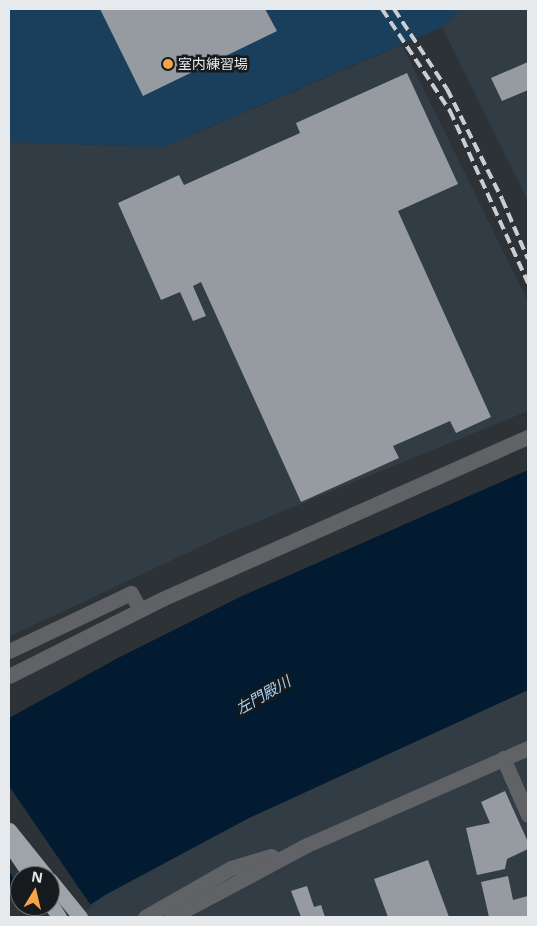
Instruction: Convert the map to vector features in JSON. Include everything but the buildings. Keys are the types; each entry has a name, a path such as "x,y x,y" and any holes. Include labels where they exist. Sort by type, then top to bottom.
{"highway":[{"path":"9,830 38,866"},
{"path":"9,843 24,866"},
{"path":"60,892 80,917"}],"street":[{"path":"9,676 140,610 528,438"},
{"path":"9,651 131,593 140,610"},
{"path":"172,917 307,845 528,748"},
{"path":"503,758 528,815"},
{"path":"145,917 231,868 307,845"}],"shaded area":[{"path":"9,9 459,9 442,27 163,147 9,142"},
{"path":"459,9 528,9 528,201 442,27"},
{"path":"402,45 528,302 528,411 227,534 9,637 9,142 164,147"},
{"path":"528,690 528,917 72,917 105,895 247,819"}],"water":[{"name":"左門殿川","path":"528,470 528,690 247,819 105,895 72,917 9,917 9,718 116,659 242,596"}],"pier":[{"path":"9,786 92,907 77,917 40,917 60,916 60,866 10,866 10,873"},
{"path":"9,886 10,916 30,917 9,917"}],"railway":[{"path":"382,9 450,111 528,283"},
{"path":"394,9 447,89 502,199 528,259"}],"place":[{"name":"室内練習場","path":"168,64"}]}
